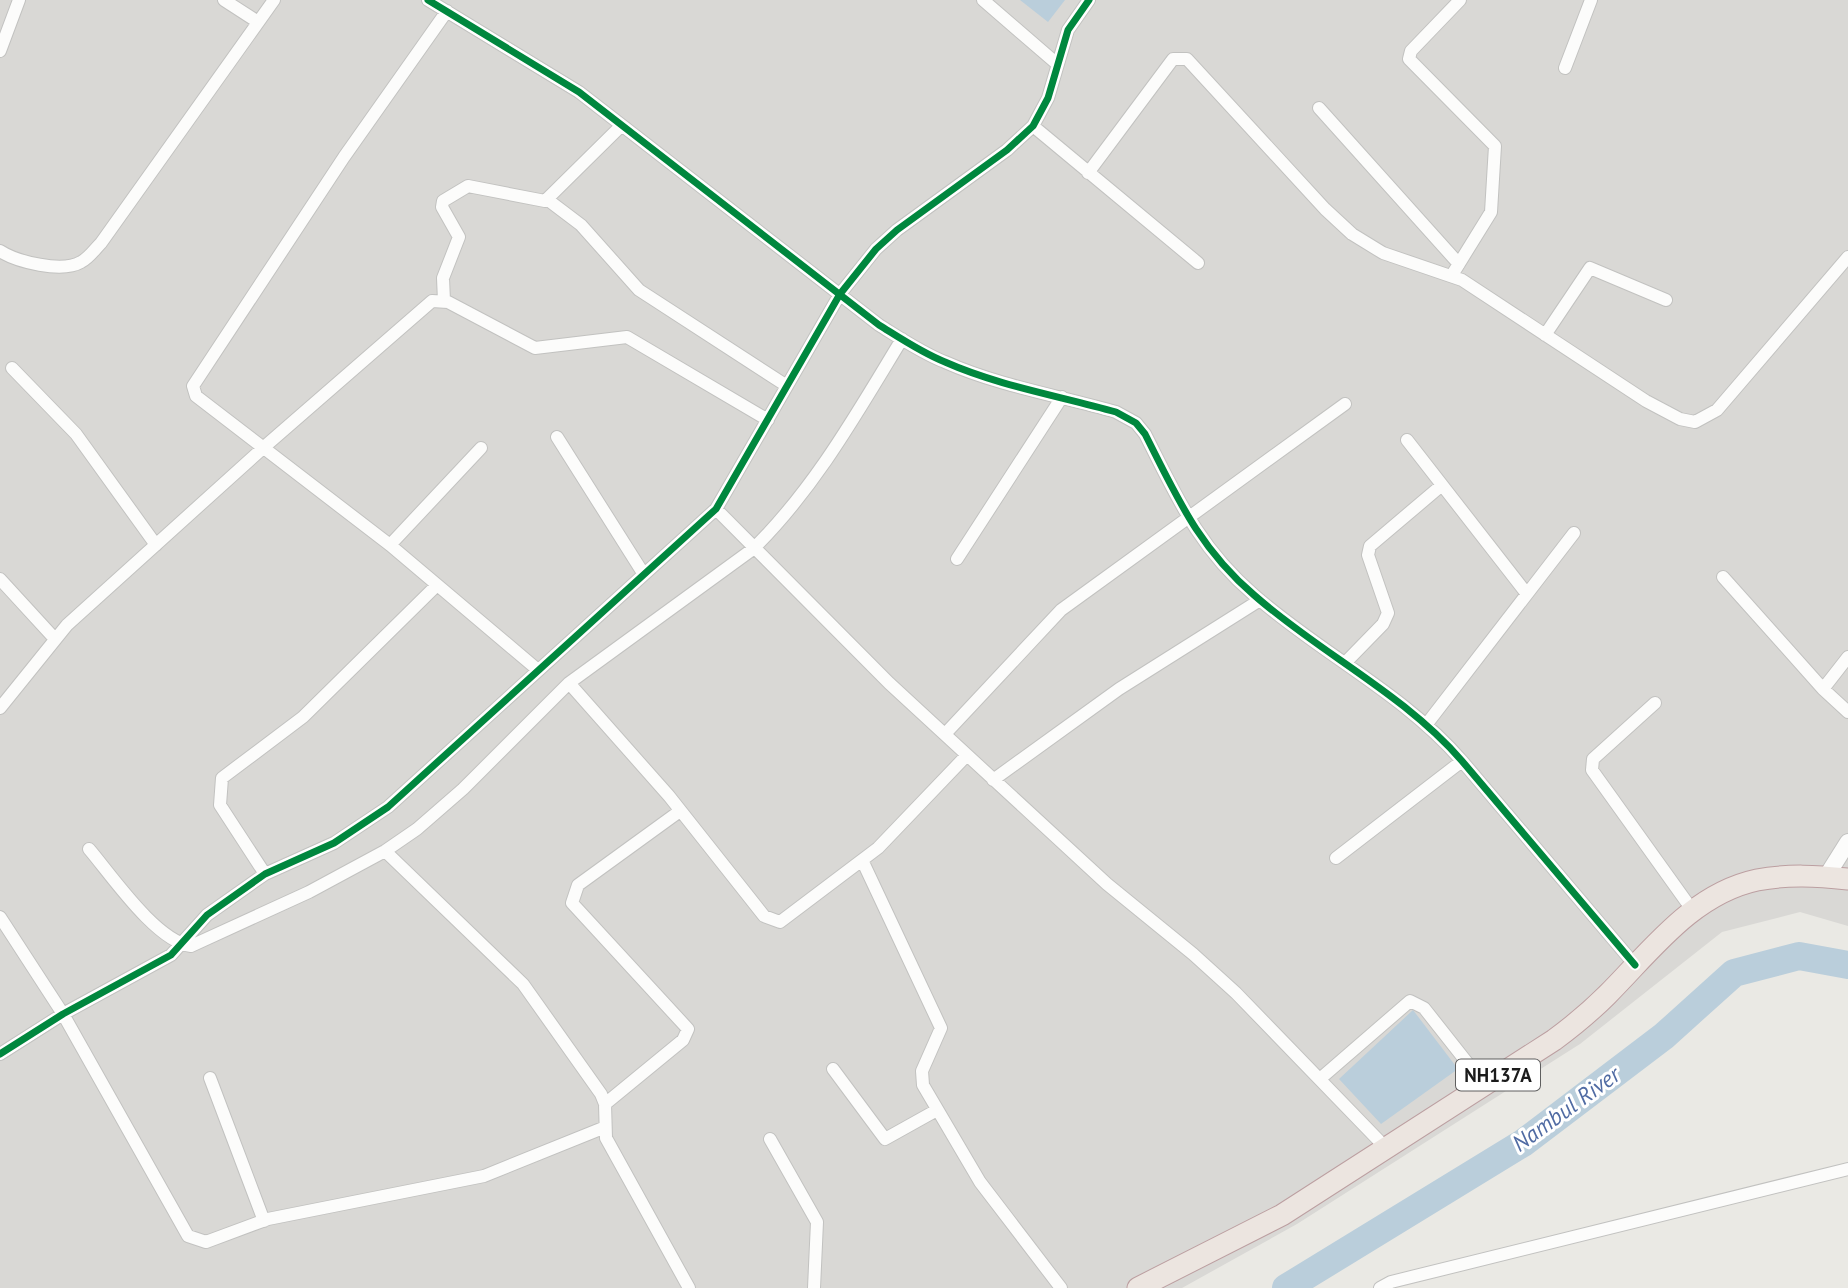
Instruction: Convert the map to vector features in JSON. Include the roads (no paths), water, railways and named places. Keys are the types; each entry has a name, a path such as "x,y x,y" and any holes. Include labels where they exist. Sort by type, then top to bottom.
{"highway":[{"name":"NH137A","path":"1138,1288 1263,1226 1387,1149 1584,1017 1693,911 1726,891 1755,881 1789,876 1848,878"}],"street":[{"path":"0,51 19,0"},
{"path":"224,0 258,22"},
{"path":"0,251 9,257 62,267 83,262 102,243 274,0"},
{"path":"428,0 547,70 879,325 902,339 943,362 981,376 1116,412 1136,423 1188,520 1221,562 1260,600 1426,725 1462,761 1635,965"},
{"path":"983,0 1056,63"},
{"path":"0,1054 64,1014 171,955 207,915 265,874 334,843 388,807 716,509 840,294 876,249 897,230 1007,150 1033,126 1048,98 1056,63 1068,30 1089,0"},
{"path":"1456,270 1493,206 1495,146 1409,58 1411,51 1460,0"},
{"path":"1565,68 1591,0"},
{"path":"447,10 195,380 196,396 390,545 538,670"},
{"path":"1087,173 1173,58 1187,58 1325,209 1352,234 1383,253 1456,270"},
{"path":"1319,108 1456,270 1545,335 1646,401 1680,419 1695,422 1717,410 1848,257"},
{"path":"444,301 444,276 459,237 442,207 443,201 468,186 541,201 548,200 621,126"},
{"path":"1033,126 1198,263"},
{"path":"548,200 581,225 639,290 787,386"},
{"path":"1545,335 1590,268 1666,300"},
{"path":"0,708 55,639 425,304 444,301 535,348 620,336 633,339 768,419"},
{"path":"89,849 153,922 181,945 194,945 309,891 385,850 417,829 463,789 569,683 753,549 808,489 902,339"},
{"path":"12,369 76,434 156,545"},
{"path":"957,559 1062,397"},
{"path":"945,734 1061,610 1345,404"},
{"path":"557,437 643,573"},
{"path":"1407,440 1527,594"},
{"path":"390,545 481,448"},
{"path":"1345,663 1383,624 1388,613 1368,555 1370,546 1442,485"},
{"path":"716,509 753,549 993,780 1107,884 1193,954 1321,1078 1387,1149"},
{"path":"1426,725 1574,533"},
{"path":"1723,577 1823,689 1848,712"},
{"path":"0,579 55,639"},
{"path":"265,874 220,805 222,778 303,717 436,586"},
{"path":"993,780 1119,689 1260,600"},
{"path":"1823,689 1848,657"},
{"path":"569,683 680,811 764,916 771,920 785,920 862,860 967,755"},
{"path":"1655,703 1593,759 1592,770 1693,911"},
{"path":"1336,858 1462,761"},
{"path":"604,1104 683,1040 688,1029 572,903 572,898 578,885 680,811"},
{"path":"1826,877 1848,842"},
{"path":"385,850 523,984 601,1094 604,1104 603,1128 625,1175 689,1288"},
{"path":"862,860 941,1028 921,1075 937,1110 980,1182 1061,1288"},
{"path":"0,917 64,1014 188,1236 206,1242 264,1221 484,1176 603,1128"},
{"path":"1321,1078 1410,1001 1424,1009 1484,1084"},
{"path":"833,1069 885,1139 937,1110"},
{"path":"211,1078 264,1221"},
{"path":"770,1139 817,1222 814,1288"},
{"path":"1389,1286 1848,1169"}],"water":[{"path":"1020,0 1065,0 1048,22"},
{"path":"1413,1010 1458,1069 1381,1124 1339,1079"}],"waterway":[{"name":"Nambul River","path":"1286,1288 1523,1143 1664,1036 1734,973 1799,956 1848,965"}]}
